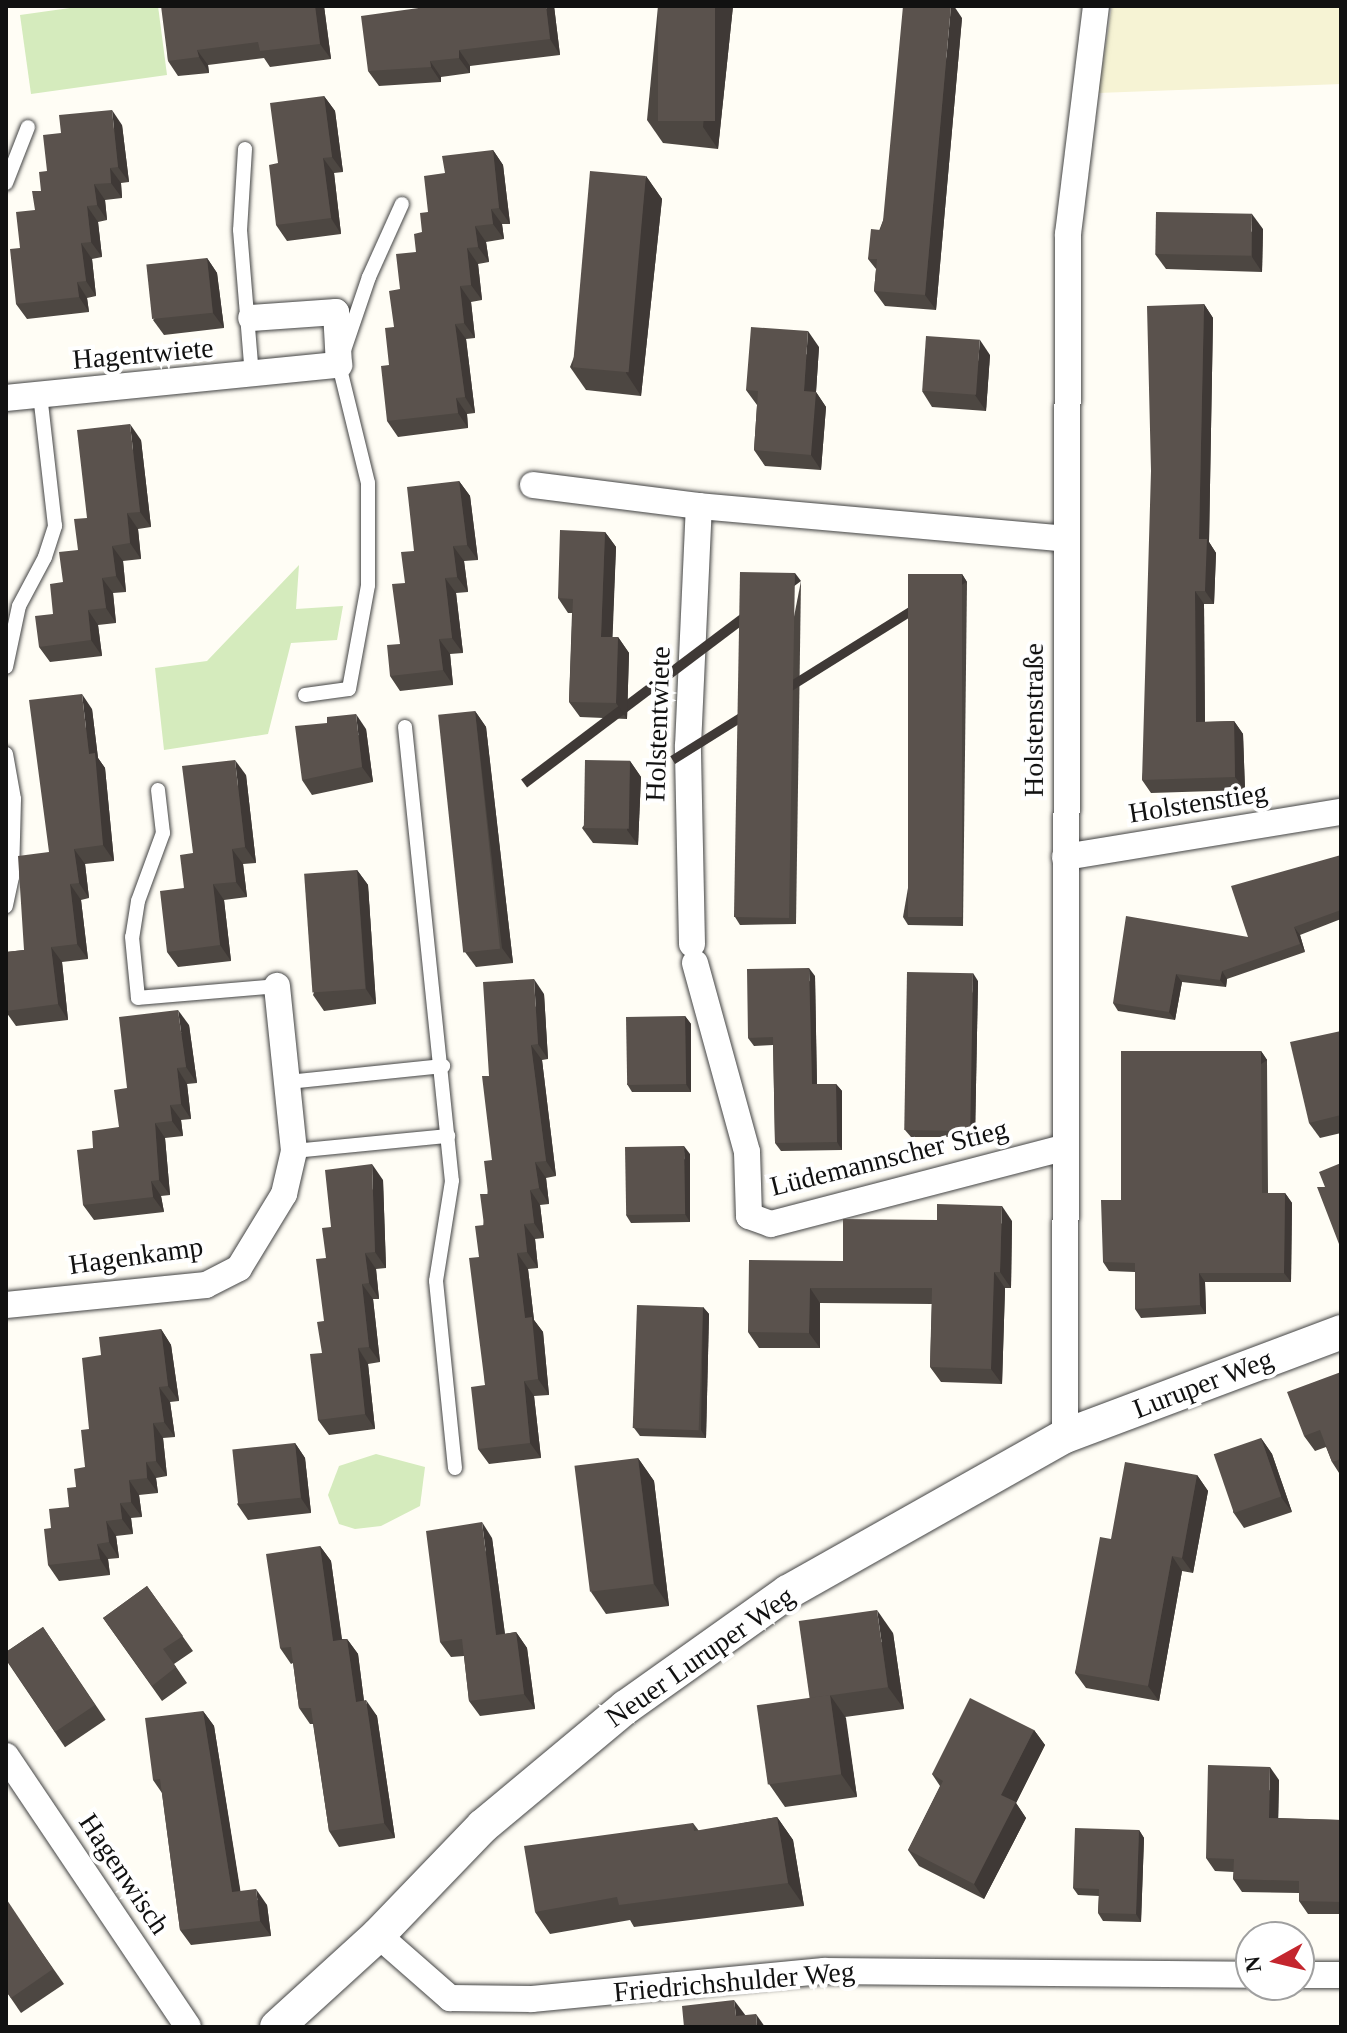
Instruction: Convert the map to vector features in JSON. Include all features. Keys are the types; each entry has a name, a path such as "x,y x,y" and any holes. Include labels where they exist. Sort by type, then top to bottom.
{"street":[{"name":"Holstenstraße","path":"1065,1436 1063,1148 1068,234 1096,6"},
{"name":"Hagentwiete","path":"6,398 252,377 339,365 336,312 251,318"},
{"path":"533,485 699,506 1066,539"},
{"name":"Holstentwiete","path":"693,954 688,746 699,506"},
{"name":"Holstenstieg","path":"1065,857 1341,812"},
{"name":"Lüdemannscher Stieg","path":"693,954 747,1152 749,1216 771,1224 1063,1148"},
{"name":"Hagenkamp","path":"6,1305 206,1285 239,1268 284,1194 294,1151 277,986"},
{"name":"Luruper Weg","path":"1065,1436 1341,1332"},
{"name":"Neuer Luruper Weg","path":"378,1935 483,1826 701,1651 788,1592 1065,1436"},
{"name":"Hagenwisch","path":"6,1756 188,2027"},
{"path":"277,2027 378,1935"},
{"name":"Friedrichshulder Weg","path":"378,1935 450,1998 532,1999 824,1971 1235,1975"},
{"path":"1315,1975 1341,1975"}],"lane":[{"path":"6,183 28,127"},
{"name":"Hagentwiete","path":"245,149 240,230 251,318 252,377"},
{"path":"339,365 369,277 402,204"},
{"name":"Hagentwiete","path":"305,695 349,689 368,585 368,483 339,365"},
{"name":"Hagentwiete","path":"6,667 19,606 45,557 55,526 40,395"},
{"path":"405,727 443,1066 452,1181 436,1281 455,1468"},
{"path":"6,754 14,799 12,877 6,906"},
{"name":"Hagenkamp","path":"158,790 163,833 156,864 138,901 132,937 138,998 277,986"},
{"path":"288,1082 443,1066"},
{"path":"294,1151 448,1136"}],"shaded area":[{"path":"1112,6 1341,6 1341,84 1098,93"}],"green space":[{"path":"84,6 158,6 167,75 31,94 20,15"},
{"path":"299,565 296,609 343,606 337,640 291,643 268,734 164,750 155,668 207,661"},
{"path":"376,1454 425,1467 420,1506 381,1526 355,1529 339,1524 328,1495 339,1466"}],"building":[{"path":"161,6 315,6 320,44 260,51 258,42 197,50 199,57 168,61"},
{"path":"433,6 546,6 550,39 459,50 459,58 430,61 431,67 368,71 361,16"},
{"path":"658,6 715,6 715,121 658,121"},
{"path":"903,6 951,6 925,295 874,291 877,259 868,259 871,229 880,230 883,221"},
{"path":"324,96 332,157 323,158 331,218 276,225 269,165 278,163 270,103"},
{"path":"112,110 118,167 110,168 111,183 94,184 97,205 87,206 91,242 81,243 86,281 77,282 79,297 16,304 10,249 20,248 16,212 35,210 32,191 41,191 39,172 47,171 43,135 61,133 59,115"},
{"path":"493,150 499,208 491,209 493,224 475,226 478,247 467,248 471,285 460,286 464,323 455,324 465,397 456,398 458,413 387,421 381,366 389,365 385,328 394,327 389,291 400,289 396,254 416,252 414,234 422,232 420,213 428,212 424,176 445,173 442,156"},
{"path":"590,171 646,176 629,372 573,367"},
{"path":"1156,212 1252,214 1251,256 1155,254"},
{"path":"207,258 213,313 152,319 146,264"},
{"path":"1204,304 1199,539 1207,539 1205,591 1195,591 1196,722 1234,721 1235,777 1142,780 1151,471 1147,306"},
{"path":"751,327 808,331 804,391 816,392 811,455 754,450 758,391 746,390"},
{"path":"926,336 980,340 976,395 922,391"},
{"path":"130,424 140,512 127,513 130,543 112,546 116,576 102,578 106,608 88,610 91,640 39,647 35,616 53,614 50,584 63,582 59,552 78,550 74,519 87,518 77,430"},
{"path":"459,481 467,545 453,546 457,577 445,578 452,638 439,639 443,670 390,676 387,645 400,644 392,584 405,583 401,552 414,551 407,487"},
{"path":"560,530 605,532 601,637 618,637 616,703 569,702 573,599 558,598"},
{"path":"740,572 795,573 789,918 734,917"},
{"path":"908,574 962,574 962,917 908,917"},
{"path":"82,694 89,754 95,753 103,845 74,849 79,883 70,884 77,944 51,947 58,1004 6,1011 6,952 24,950 18,856 49,852 29,700"},
{"path":"475,711 500,949 463,953 438,715"},
{"path":"356,714 362,767 302,780 295,726 327,723 327,717"},
{"path":"235,760 245,847 232,849 236,882 213,884 220,945 167,952 160,891 184,888 180,855 193,853 182,766"},
{"path":"585,760 630,761 629,829 584,828"},
{"path":"1341,855 1341,910 1294,927 1300,944 1222,971 1220,980 1176,974 1169,1012 1113,1003 1126,916 1248,937 1231,886"},
{"path":"357,870 365,989 312,992 304,874"},
{"path":"809,968 812,1084 836,1084 837,1142 775,1143 773,1037 748,1038 747,969"},
{"path":"907,972 973,973 970,1131 904,1130"},
{"path":"534,979 538,1044 531,1045 546,1161 535,1162 539,1188 530,1190 534,1223 524,1224 527,1252 517,1253 525,1318 532,1317 538,1379 524,1381 530,1443 478,1449 471,1387 485,1385 469,1258 479,1257 475,1226 484,1225 480,1194 488,1194 484,1161 492,1160 482,1076 489,1076 483,982"},
{"path":"178,1010 186,1067 177,1068 181,1104 170,1105 172,1121 155,1123 159,1180 151,1181 153,1197 83,1205 77,1150 93,1148 92,1131 119,1127 114,1090 127,1088 119,1017"},
{"path":"685,1016 686,1084 627,1085 626,1017"},
{"path":"1341,1031 1341,1115 1309,1123 1290,1042"},
{"path":"1121,1051 1261,1051 1262,1193 1285,1193 1284,1273 1199,1273 1200,1305 1135,1309 1135,1263 1103,1262 1101,1200 1121,1200"},
{"path":"684,1146 685,1214 626,1215 625,1147"},
{"path":"1341,1163 1339,1244 1317,1187 1325,1187 1319,1172"},
{"path":"372,1164 375,1252 365,1253 369,1283 362,1284 369,1347 358,1348 365,1414 318,1420 310,1354 322,1353 317,1322 324,1321 316,1259 326,1258 322,1228 331,1227 325,1170"},
{"path":"937,1204 1002,1206 1000,1272 994,1272 991,1369 930,1367 932,1288 810,1288 809,1333 748,1332 749,1260 843,1261 843,1219 937,1220"},
{"path":"637,1305 703,1307 699,1430 633,1428"},
{"path":"161,1329 168,1386 159,1387 164,1422 153,1423 156,1461 146,1462 147,1478 129,1480 131,1502 120,1503 122,1519 106,1521 109,1542 97,1544 100,1559 48,1565 44,1529 51,1528 49,1509 69,1507 67,1488 76,1487 74,1469 85,1467 81,1430 89,1429 82,1358 101,1355 99,1337"},
{"path":"1341,1372 1341,1459 1332,1462 1320,1430 1304,1436 1287,1392"},
{"path":"1261,1438 1281,1497 1234,1513 1214,1454"},
{"path":"295,1443 301,1498 238,1504 232,1450"},
{"path":"638,1458 653,1584 590,1592 574,1466"},
{"path":"1125,1462 1197,1475 1182,1558 1172,1556 1148,1686 1075,1673 1100,1537 1111,1539"},
{"path":"482,1522 496,1635 516,1632 524,1694 469,1701 462,1639 440,1642 426,1531"},
{"path":"320,1546 333,1641 347,1639 356,1702 366,1700 384,1823 329,1831 311,1708 299,1708 291,1647 280,1648 266,1554"},
{"path":"147,1586 183,1636 163,1649 176,1667 152,1686 103,1618"},
{"path":"877,1610 888,1687 810,1698 799,1621"},
{"path":"43,1627 95,1705 55,1732 6,1659 6,1652"},
{"path":"830,1695 841,1774 768,1785 757,1705"},
{"path":"970,1698 1034,1730 1001,1795 1016,1802 974,1884 908,1850 943,1781 932,1774"},
{"path":"203,1711 232,1892 256,1889 260,1921 180,1930 160,1779 153,1780 145,1718"},
{"path":"1208,1765 1270,1767 1269,1818 1341,1820 1341,1902 1299,1901 1299,1881 1233,1879 1234,1859 1206,1858"},
{"path":"777,1817 788,1883 619,1905 617,1897 535,1912 524,1846 693,1823 694,1831"},
{"path":"1075,1828 1139,1830 1136,1914 1098,1913 1099,1889 1073,1888"},
{"path":"7,1900 53,1969 11,1998 6,1991"},
{"path":"734,2000 736,2016 756,2014 757,2027 684,2027 682,2006"}]}
